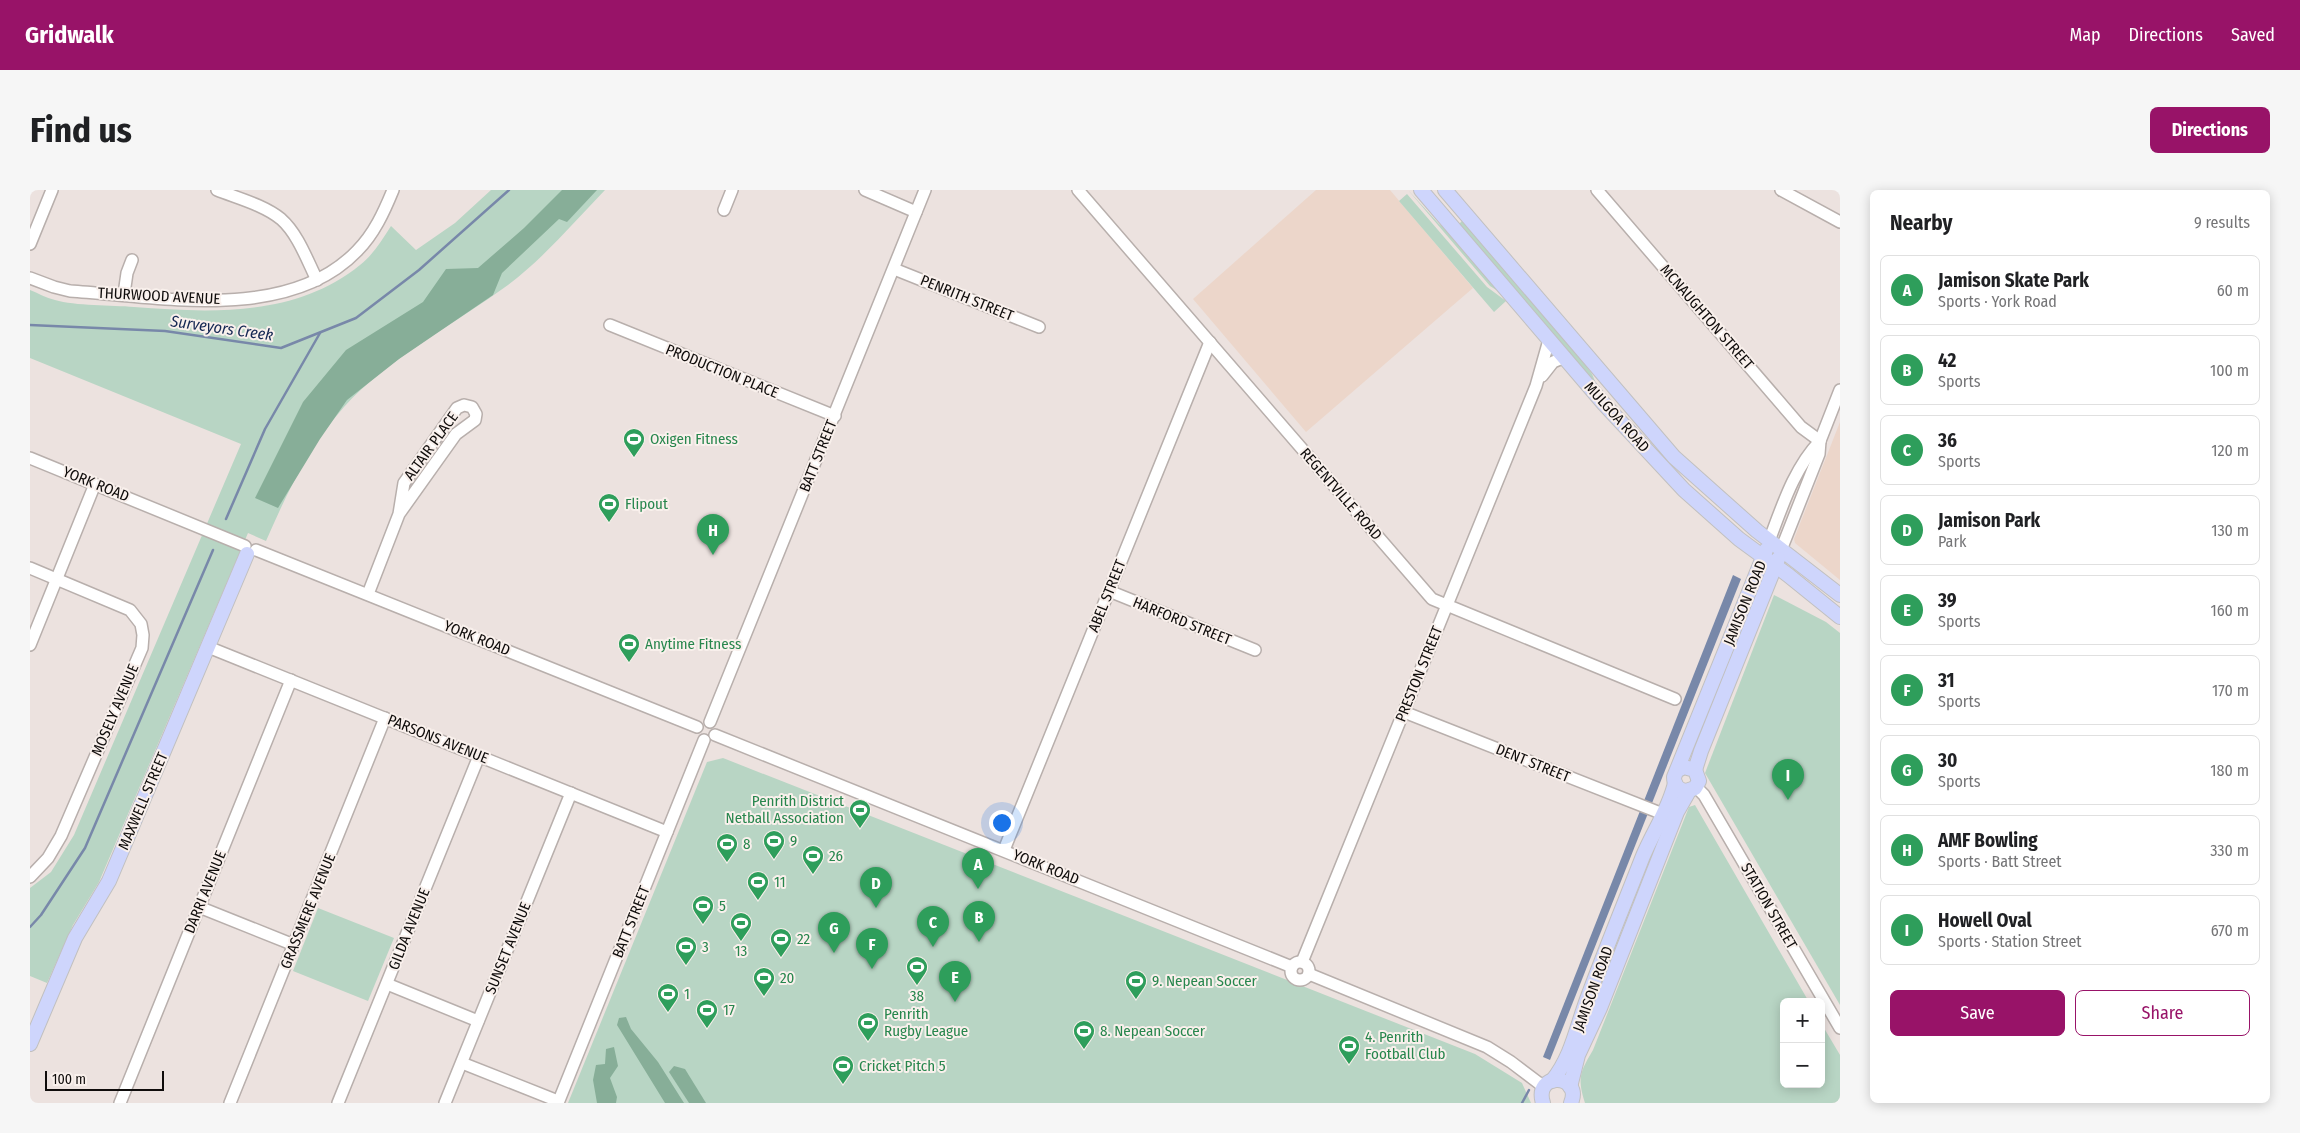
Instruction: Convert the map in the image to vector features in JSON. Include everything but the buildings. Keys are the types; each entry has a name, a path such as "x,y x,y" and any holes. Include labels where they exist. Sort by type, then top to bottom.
{"main road":[{"name":"MULGOA ROAD","path":"1422,190 1604,404 1684,490 1739,539 1840,616"},
{"name":"MULGOA ROAD","path":"1445,190 1674,457 1769,541 1840,595"},
{"name":"JAMISON ROAD","path":"1548,1084 1568,1055 1588,996 1653,832 1651,810 1672,798 1676,777 1707,693 1769,541"},
{"name":"MAXWELL STREET","path":"30,1044 75,938 109,881 250,550"},
{"name":"JAMISON ROAD","path":"1695,770 1781,550"},
{"path":"1684,767 1695,770 1698,777 1692,789 1679,789 1676,777 1684,767"},
{"name":"JAMISON ROAD","path":"1573,1097 1578,1055 1600,1008 1678,812 1692,789"},
{"path":"1543,1103 1542,1092 1548,1084 1564,1081 1573,1097"}],"street":[{"path":"30,244 52,190"},
{"path":"217,190 266,210 280,218 293,234 316,280"},
{"name":"THURWOOD AVENUE","path":"30,278 63,290 191,300 231,299 288,290 316,280 345,262 363,244 382,215 393,190"},
{"path":"724,210 732,190"},
{"path":"864,190 916,212"},
{"name":"BATT STREET","path":"710,722 925,190"},
{"name":"REGENTVILLE ROAD","path":"1078,190 1430,598 1675,699"},
{"name":"MCNAUGHTON STREET","path":"1597,190 1801,427 1820,441"},
{"path":"1781,190 1840,222"},
{"path":"124,294 127,273 132,260"},
{"name":"PENRITH STREET","path":"894,269 1039,327"},
{"name":"PRODUCTION PLACE","path":"610,325 834,416"},
{"name":"PRESTON STREET","path":"1297,965 1404,712 1536,386 1549,340"},
{"name":"ABEL STREET","path":"1004,850 1210,342"},
{"name":"PRESTON STREET","path":"1536,386 1550,364 1565,357"},
{"name":"JAMISON ROAD","path":"1781,550 1819,454 1820,441 1840,390"},
{"name":"ALTAIR PLACE","path":"368,594 399,514 456,434 475,420 476,414 472,408 464,405 457,408 405,480 400,498 399,514"},
{"name":"JAMISON ROAD","path":"1769,541 1795,478 1812,449 1820,441"},
{"name":"YORK ROAD","path":"30,458 250,550 368,594 697,727"},
{"path":"30,645 96,484"},
{"name":"MOSELY AVENUE","path":"30,568 130,610 141,624 144,639 142,648 61,836 48,858 30,877"},
{"name":"HARFORD STREET","path":"1109,591 1255,650"},
{"name":"PARSONS AVENUE","path":"208,647 668,832"},
{"name":"DARRI AVENUE","path":"120,1103 291,680"},
{"name":"DENT STREET","path":"1404,712 1651,810"},
{"name":"GRASSMERE AVENUE","path":"230,1103 385,718"},
{"path":"704,721 710,722 716,728 715,735 711,739 704,740 698,736 697,727 704,721"},
{"name":"YORK ROAD","path":"715,735 1297,965"},
{"name":"BATT STREET","path":"558,1102 704,740"},
{"name":"GILDA AVENUE","path":"338,1103 479,756"},
{"name":"STATION STREET","path":"1692,789 1704,795 1840,1028"},
{"name":"SUNSET AVENUE","path":"445,1103 571,793"},
{"path":"199,907 294,945"},
{"path":"1297,965 1309,968 1309,974 1487,1047 1548,1084"},
{"path":"387,984 478,1021"},
{"path":"462,1063 558,1102"}],"shaded area":[{"path":"1316,190 1390,190 1473,288 1306,432 1193,299"},
{"path":"1840,422 1840,580 1795,543 1794,539"}],"green space":[{"path":"491,190 605,190 534,263 508,285 380,373 361,390 331,422 309,454 282,505 266,541 248,533 99,882 73,925 47,983 30,976 30,888 51,872 74,835 241,444 30,358 30,290 63,302 163,309 223,310 281,303 309,294 335,282 360,265 381,242 391,226 416,250 455,223"},
{"path":"562,190 597,190 567,222 559,219 502,273 493,295 399,359 347,400 320,439 278,508 255,498 303,402 346,350 423,302 446,269 478,268 524,228"},
{"path":"1408,190 1439,224 1455,236 1501,293 1490,286"},
{"path":"1407,194 1487,287 1506,301 1494,312 1399,201"},
{"path":"1464,219 1566,339 1592,374 1595,381 1592,384 1458,225"},
{"path":"1774,595 1826,622 1840,633 1840,1005 1705,773"},
{"path":"723,758 1475,1054 1522,1083 1531,1103 568,1103 707,762"},
{"path":"1695,805 1807,998 1780,998 1780,1088 1825,1088 1825,1030 1840,1055 1840,1103 1585,1103 1581,1087 1581,1075 1593,1050 1689,807"},
{"path":"318,908 394,938 368,1001 293,971"},
{"path":"626,1017 631,1029 658,1062 684,1103 665,1103 617,1025 619,1018"},
{"path":"614,1047 618,1066 610,1078 617,1097 616,1103 597,1103 593,1080 596,1065 605,1064 606,1049"},
{"path":"674,1066 685,1069 706,1103 689,1103 669,1072"}],"water":[{"path":"1733,575 1741,579 1550,1060 1543,1057"}],"waterway":[{"name":"Surveyors Creek","path":"30,325 165,331 281,348 356,318 419,270 509,190"},
{"path":"226,519 265,429 320,333"},
{"path":"30,927 41,915 85,848 213,550"},
{"path":"1522,1103 1529,1090"}],"place":[{"name":"Oxigen Fitness","path":"634,458"},
{"name":"Flipout","path":"609,523"},
{"name":"AMF Bowling","path":"713,555"},
{"name":"Anytime Fitness","path":"629,663"},
{"name":"Howell Oval","path":"1788,800"},
{"name":"Penrith District Netball Association","path":"860,829"},
{"name":"9","path":"774,860"},
{"name":"8","path":"727,863"},
{"name":"26","path":"813,875"},
{"name":"Jamison Skate Park","path":"978,889"},
{"name":"11","path":"758,901"},
{"name":"Jamison Park","path":"876,908"},
{"name":"5","path":"703,925"},
{"name":"13","path":"741,942"},
{"name":"42","path":"979,942"},
{"name":"36","path":"933,947"},
{"name":"30","path":"834,953"},
{"name":"22","path":"781,958"},
{"name":"3","path":"686,966"},
{"name":"31","path":"872,969"},
{"name":"38","path":"917,986"},
{"name":"20","path":"764,997"},
{"name":"9. Nepean Soccer","path":"1136,1000"},
{"name":"39","path":"955,1002"},
{"name":"1","path":"668,1013"},
{"name":"17","path":"707,1029"},
{"name":"Penrith Rugby League","path":"868,1042"},
{"name":"8. Nepean Soccer","path":"1084,1050"},
{"name":"4. Penrith Football Club","path":"1349,1065"},
{"name":"Cricket Pitch 5","path":"843,1085"}]}
